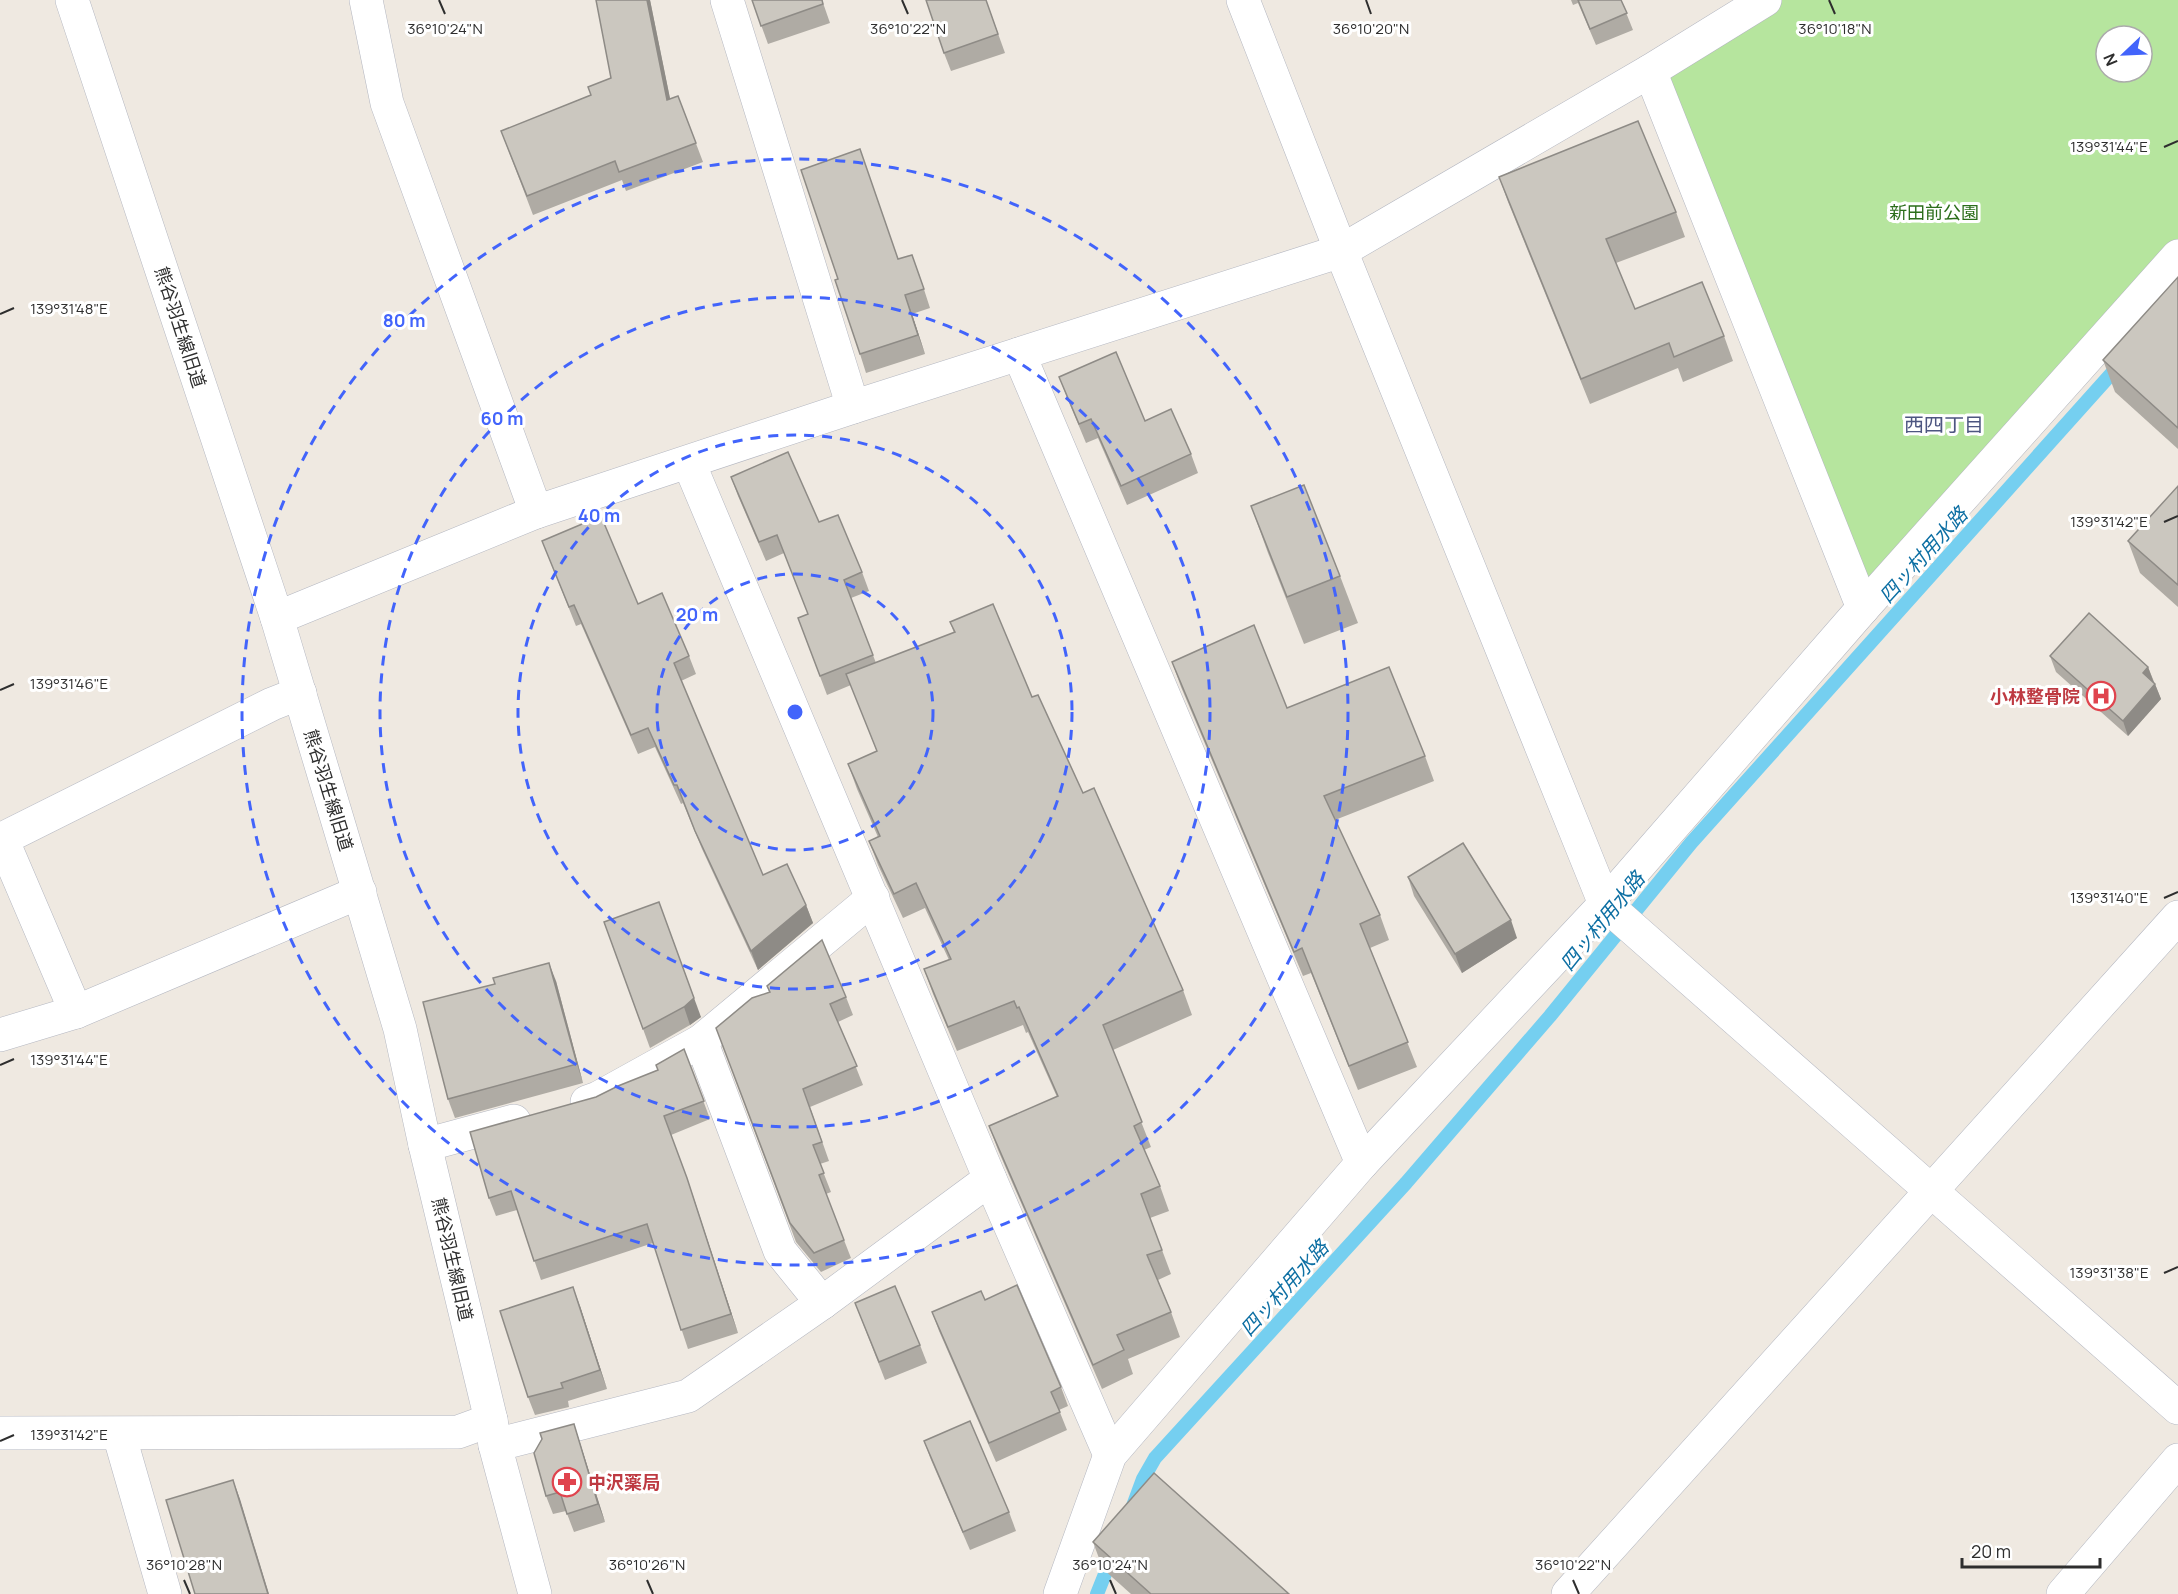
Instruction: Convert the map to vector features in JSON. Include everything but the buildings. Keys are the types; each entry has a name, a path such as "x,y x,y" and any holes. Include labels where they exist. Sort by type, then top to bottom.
{"street":[{"name":"熊谷羽生線旧道","path":"72,0 277,618 400,1029 493,1433 535,1594"},
{"path":"366,0 387,104 536,512"},
{"path":"727,0 853,407"},
{"path":"1243,0 1341,251 1605,904 2178,1408"},
{"path":"277,618 536,512 853,407 1341,251 1650,71 1765,0"},
{"path":"1650,71 1863,608"},
{"path":"1060,1594 1110,1455 1362,1163 1605,904 1863,608 2178,256"},
{"path":"1018,354 1362,1163"},
{"path":"689,463 990,1179 1110,1455"},
{"path":"76,1012 2,839 272,704 300,693"},
{"path":"0,1035 76,1012 360,892"},
{"path":"425,1145 598,1098 700,1041 873,898"},
{"path":"1568,1594 2178,917"},
{"path":"700,1041 780,1251 822,1303"},
{"path":"0,1433 493,1433 688,1396 822,1303 990,1179"},
{"path":"119,1434 165,1594"},
{"path":"2063,1594 2178,1460"}],"green space":[{"name":"新田前公園","path":"1765,0 2178,0 2178,256 1863,608 1650,71"}],"waterway":[{"name":"四ッ村用水路","path":"1133,1506 1143,1479 1155,1458 1406,1183 1550,1016 1691,843 2121,363"},
{"name":"四ッ村用水路","path":"1097,1594 1113,1554"}],"place":[{"name":"小林整骨院","path":"2101,696"},
{"name":"中沢薬局","path":"567,1482"}],"district":[{"name":"西四丁目","path":"1944,424"}]}
